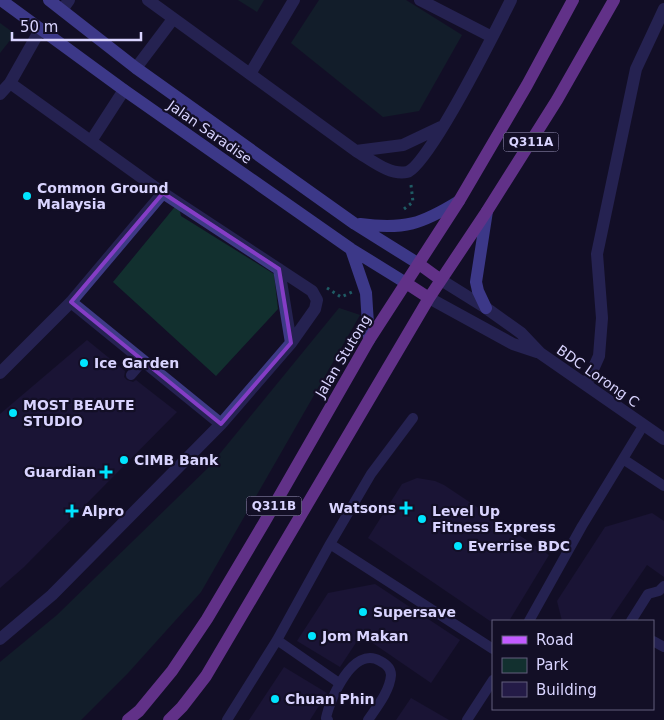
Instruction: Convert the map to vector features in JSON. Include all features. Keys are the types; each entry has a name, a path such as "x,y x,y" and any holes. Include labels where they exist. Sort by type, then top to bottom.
{"main road":[{"name":"Jalan Saradise","path":"1,0 124,90 351,249 406,284"},
{"name":"Jalan Saradise","path":"48,0 66,5 136,68 355,224 419,264"},
{"name":"Jalan Stutong","path":"128,720 139,711 172,671 207,619 369,340 459,201 527,85 573,0"},
{"name":"Q311A","path":"169,720 182,707 206,676 429,298 557,100 614,0"},
{"path":"355,224 397,227 421,221 438,214 459,201"},
{"path":"486,308 476,282 487,211"},
{"path":"351,249 366,293 369,340"},
{"name":"BDC Lorong C","path":"419,264 441,280"},
{"name":"BDC Lorong C","path":"406,284 429,298"}],"street":[{"path":"148,0 356,151 390,170 400,172 409,172 422,160 444,126 512,0"},
{"path":"250,74 294,0"},
{"path":"420,0 492,37"},
{"path":"586,385 599,356 602,318 597,254 636,69 664,9"},
{"path":"136,68 172,18"},
{"path":"0,94 10,83 40,30"},
{"path":"0,639 52,595 221,424 291,343 315,310 317,300 312,292 163,193 10,83"},
{"path":"91,141 124,90"},
{"path":"356,151 403,145 444,126"},
{"path":"0,373 71,302 163,193"},
{"path":"279,269 291,343"},
{"name":"BDC Lorong C","path":"441,280 486,308 520,333 540,353 664,439"},
{"name":"BDC Lorong C","path":"429,298 513,344 540,353"},
{"path":"71,302 221,424"}],"lane":[{"path":"130,375 143,361"},
{"path":"227,720 277,640 371,474 413,418"},
{"path":"530,620 582,526 643,426"},
{"path":"623,459 664,486"},
{"path":"330,544 492,648"},
{"path":"631,620 648,594 659,591 664,586"},
{"path":"277,640 339,683"},
{"path":"328,720 326,718 329,706 339,683 362,659 368,658 376,659 388,666 391,674 389,683 368,720"},
{"path":"467,720 492,682"}],"path":[{"path":"397,227 397,215 413,202 409,172"},
{"path":"317,300 326,287 341,297 364,287"}],"highlighted area":[{"path":"163,193 279,269 291,343 221,424 71,302"}],"green space":[{"path":"238,0 264,0 257,12"},
{"path":"319,0 406,0 462,35 419,111 383,117 291,43"},
{"path":"0,23 15,34 0,53"},
{"path":"178,203 181,216 274,274 278,309 216,376 113,282"},
{"path":"339,308 360,315 201,592 128,673 81,720 0,720 0,662 57,615 209,467"}],"building":[{"path":"87,340 125,371 124,377 127,380 133,382 136,380 177,412 24,567 0,588 0,414"},
{"name":"Everrise BDC","path":"417,478 435,481 444,485 549,555 510,620 490,621 368,538 402,484"},
{"path":"652,513 664,521 664,577 647,565 610,620 562,620 557,601 605,527"},
{"path":"375,584 460,640 431,683 361,635 340,667 297,641 328,593"},
{"path":"284,667 327,693 310,720 249,720"},
{"path":"411,698 449,720 396,720"}],"place":[{"name":"Common Ground Malaysia","path":"27,196"},
{"name":"Ice Garden","path":"84,363"},
{"name":"MOST BEAUTE STUDIO","path":"13,413"},
{"name":"CIMB Bank","path":"124,460"},
{"name":"Guardian","path":"106,472"},
{"name":"Watsons","path":"406,508"},
{"name":"Alpro","path":"72,511"},
{"name":"Level Up Fitness Express","path":"422,519"},
{"name":"Everrise BDC","path":"458,546"},
{"name":"Supersave","path":"363,612"},
{"name":"Jom Makan","path":"312,636"},
{"name":"Chuan Phin","path":"275,699"}]}
